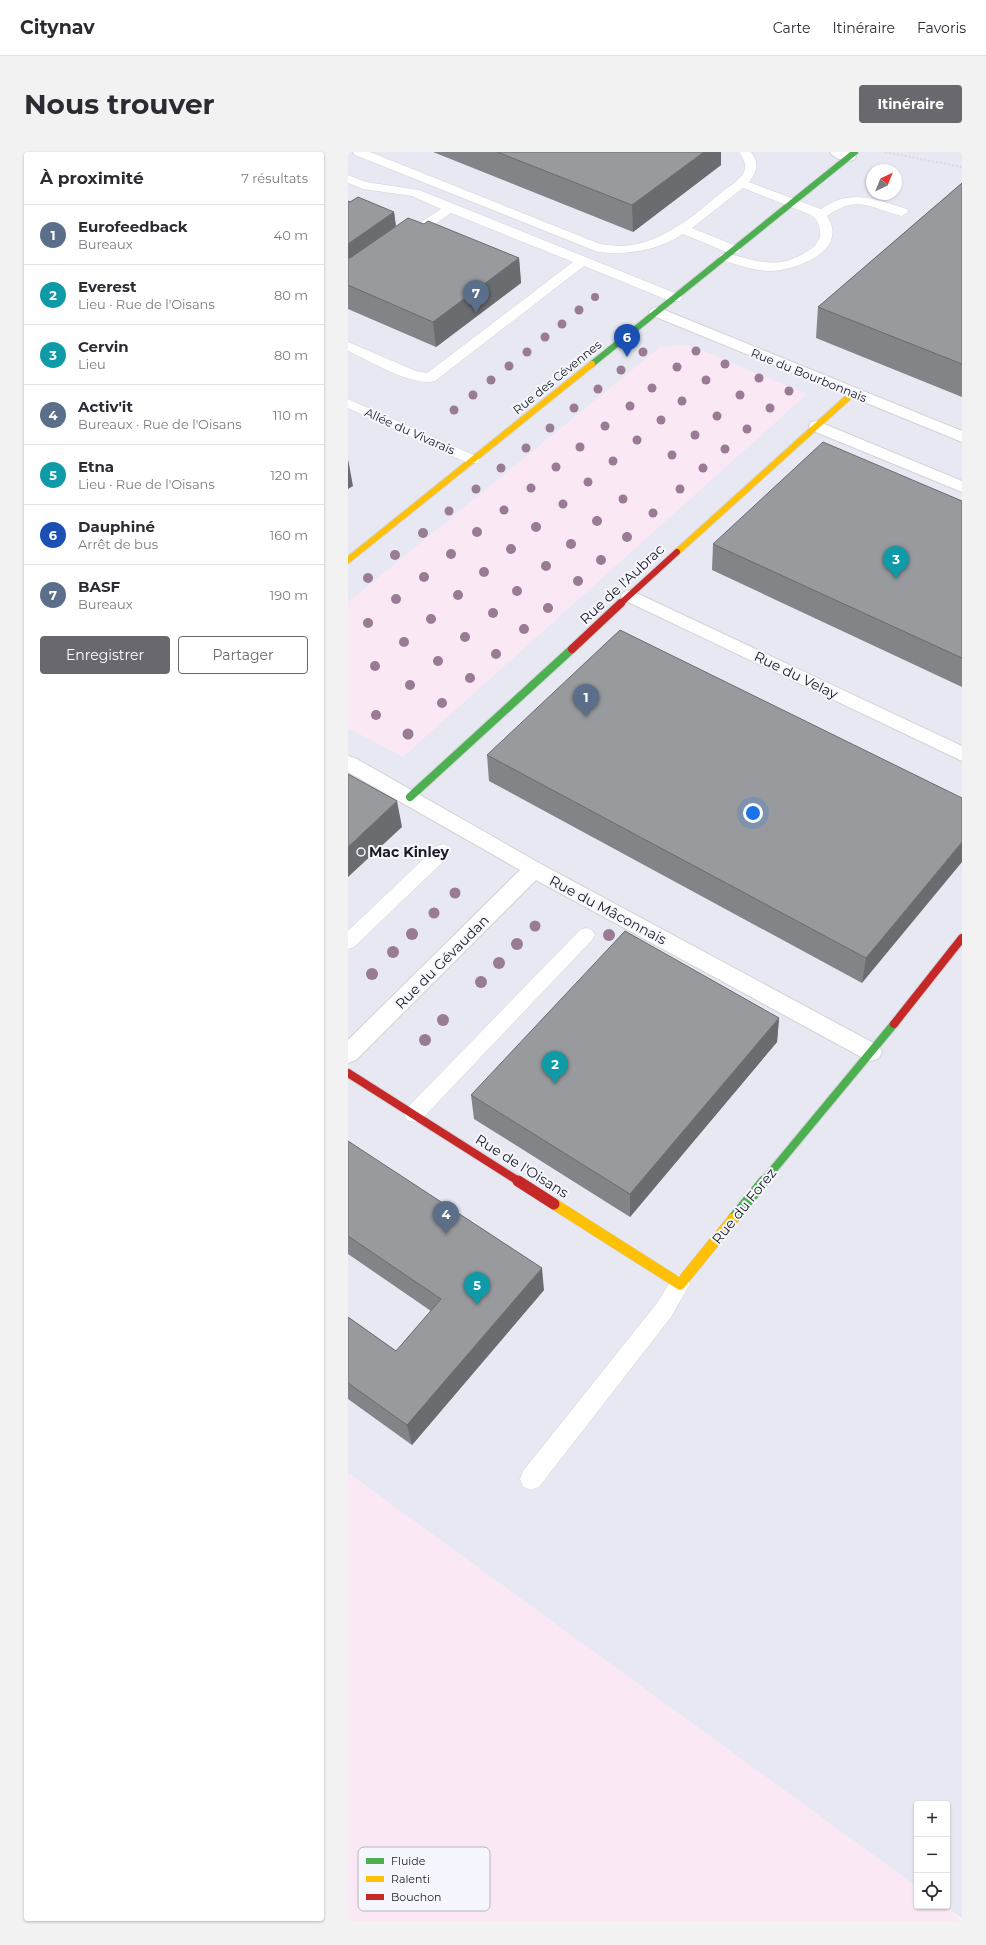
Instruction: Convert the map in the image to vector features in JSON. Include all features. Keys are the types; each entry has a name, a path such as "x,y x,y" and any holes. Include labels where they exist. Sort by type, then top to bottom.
{"street":[{"name":"Rue des Cévennes","path":"348,560 793,203 847,154"},
{"name":"Rue du Bourbonnais","path":"657,312 962,437"},
{"name":"Rue de l'Aubrac","path":"410,797 853,393"},
{"path":"817,426 962,486"},
{"name":"Rue du Velay","path":"630,596 962,754"},
{"name":"Rue du Mâconnais","path":"348,763 534,869 871,1052"},
{"name":"Rue du Gévaudan","path":"348,1054 534,869"},
{"name":"Rue du Forez","path":"680,1284 871,1052 962,938"},
{"name":"Rue de l'Oisans","path":"348,1074 414,1114 680,1284"}],"lane":[{"path":"359,152 613,251 637,249 661,242 683,229 742,183 750,174 752,167 750,158 745,152"},
{"path":"348,179 363,185 414,193 675,298"},
{"path":"683,229 730,253 772,268 797,263 813,254 823,244 827,232 821,215 742,183"},
{"path":"821,215 842,202 855,200 868,202 902,212"},
{"path":"399,244 450,208"},
{"path":"348,346 412,376 430,378 583,261"},
{"name":"Allée du Vivarais","path":"348,402 473,460"},
{"path":"348,942 443,851"},
{"path":"414,1114 586,935"},
{"name":"Rue du Forez","path":"531,1479 664,1310 680,1284"}],"path":[{"path":"885,152 962,167"}],"shaded area":[{"path":"348,152 962,152 962,1919 948,1909 950,1909 950,1801 914,1801 914,1885 348,1473"},
{"path":"689,345 807,394 403,757 348,728 348,602 660,347"},
{"path":"348,1473 914,1885 914,1909 948,1909 962,1921 348,1921"}],"building":[{"path":"497,152 704,152 632,205"},
{"path":"962,183 962,364 818,307"},
{"path":"358,197 394,212 348,244 348,201 350,202"},
{"path":"408,218 424,224 428,221 519,258 433,322 348,285 348,258"},
{"path":"823,442 962,501 962,658 713,544"},
{"path":"620,630 962,798 962,842 866,958 487,755"},
{"path":"348,774 397,801 348,847"},
{"path":"625,931 779,1018 630,1194 471,1095"},
{"path":"348,1141 542,1268 407,1425 348,1383 348,1317 396,1351 441,1299 348,1236"}],"traffic: fast":[{"path":"592,364 855,152"},
{"path":"410,797 572,649"},
{"path":"733,1219 894,1024"}],"traffic: slow":[{"path":"348,560 592,364"},
{"path":"677,552 853,393"},
{"path":"554,1204 680,1284 733,1219"}],"traffic: jam":[{"path":"572,649 677,552"},
{"path":"894,1024 962,938"},
{"path":"348,1073 554,1204"}],"place":[{"name":"BASF","path":"476,313"},
{"name":"Dauphiné","path":"627,357"},
{"name":"Cervin","path":"896,579"},
{"name":"Eurofeedback","path":"586,717"},
{"name":"Mac Kinley","path":"361,852"},
{"name":"Everest","path":"555,1084"},
{"name":"Activ'it","path":"446,1234"},
{"name":"Etna","path":"477,1305"}]}
